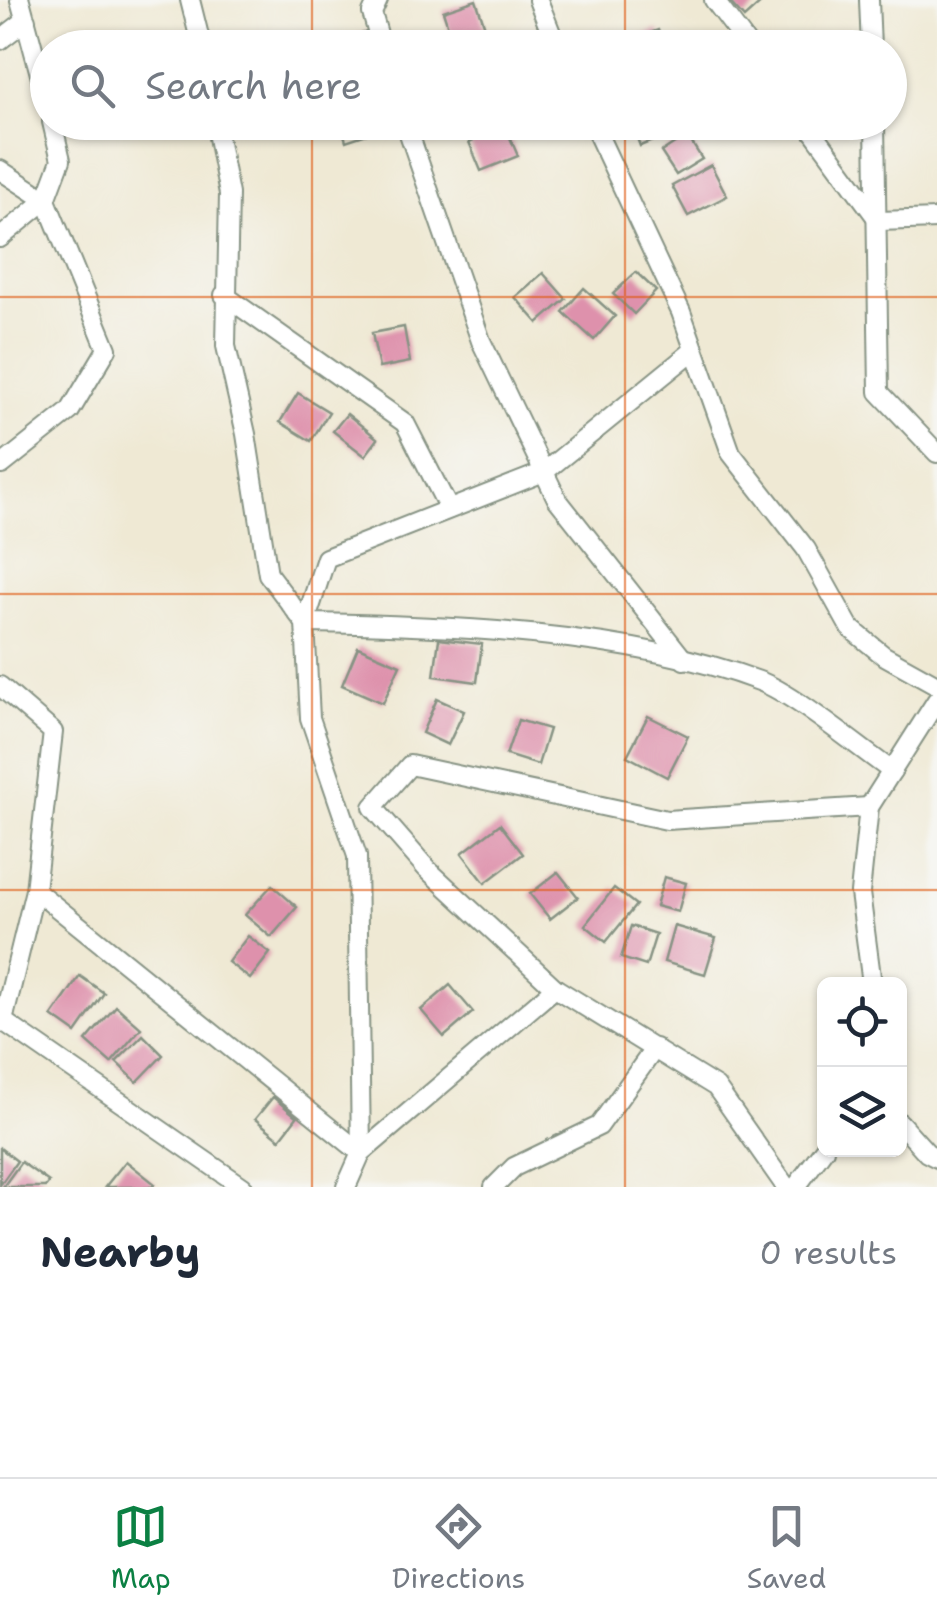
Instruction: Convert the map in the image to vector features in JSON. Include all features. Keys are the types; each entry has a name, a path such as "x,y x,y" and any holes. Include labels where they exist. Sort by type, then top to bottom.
{"street":[{"path":"20,0 30,35"},
{"path":"190,0 198,30"},
{"path":"377,30 372,13 378,0"},
{"path":"538,0 550,30"},
{"path":"714,0 736,30"},
{"path":"869,0 871,30"},
{"path":"0,40 26,20"},
{"path":"0,238 46,200 62,160 57,140"},
{"path":"219,140 228,194 226,346 246,434 268,574 306,623"},
{"path":"411,140 480,341 557,500 684,660"},
{"path":"600,140 694,350 731,453 806,549 850,628 883,655 937,685"},
{"path":"819,140 879,221"},
{"path":"876,140 878,392 937,453"},
{"path":"0,170 46,200 107,348 70,410 1,465"},
{"path":"879,221 937,218"},
{"path":"224,295 405,423 449,509"},
{"path":"361,1154 357,856 310,718 306,623 326,558 544,472 694,350"},
{"path":"306,623 392,624 558,637 684,660 763,682 892,771"},
{"path":"0,686 53,732 35,890 2,1020 243,1187"},
{"path":"871,977 860,893 869,807 937,700"},
{"path":"786,1187 716,1087 555,988 427,868 373,807 410,765 667,820 869,807"},
{"path":"35,890 361,1154"},
{"path":"346,1187 361,1154 555,988"},
{"path":"494,1187 514,1167 600,1126 655,1048"},
{"path":"907,1131 927,1154 937,1158"},
{"path":"796,1187 818,1157"}],"building":[{"path":"476,0 486,30 449,30 443,11"},
{"path":"728,0 764,0 744,18"},
{"path":"511,140 518,156 481,171 469,142"},
{"path":"679,140 690,140 702,159 676,175 661,152"},
{"path":"711,165 727,196 688,216 672,186"},
{"path":"636,272 656,291 634,314 613,294"},
{"path":"543,273 566,299 538,323 515,297"},
{"path":"584,288 615,316 594,340 563,312"},
{"path":"404,327 410,362 379,368 372,333"},
{"path":"298,393 329,412 311,441 280,422"},
{"path":"347,414 378,439 365,456 333,431"},
{"path":"439,639 482,644 477,682 434,676"},
{"path":"358,647 400,665 383,703 342,685"},
{"path":"437,699 464,711 448,745 422,733"},
{"path":"648,716 688,736 667,777 627,756"},
{"path":"518,720 549,729 538,765 506,755"},
{"path":"500,824 523,854 485,883 462,853"},
{"path":"558,872 578,897 550,919 530,894"},
{"path":"664,877 686,883 678,912 656,906"},
{"path":"272,885 297,907 271,937 245,915"},
{"path":"614,888 636,905 606,942 585,925"},
{"path":"631,926 656,934 646,966 621,958"},
{"path":"674,926 716,938 705,974 664,962"},
{"path":"248,936 270,953 250,979 228,962"},
{"path":"80,976 104,993 76,1033 52,1016"},
{"path":"450,985 473,1012 444,1037 421,1010"},
{"path":"116,1006 141,1028 111,1063 86,1041"},
{"path":"143,1035 163,1055 137,1082 116,1062"},
{"path":"273,1097 297,1117 280,1139 255,1119"},
{"path":"0,1148 17,1161 0,1185"},
{"path":"126,1161 155,1184 105,1187"},
{"path":"21,1162 49,1182 45,1187 3,1187"}]}
